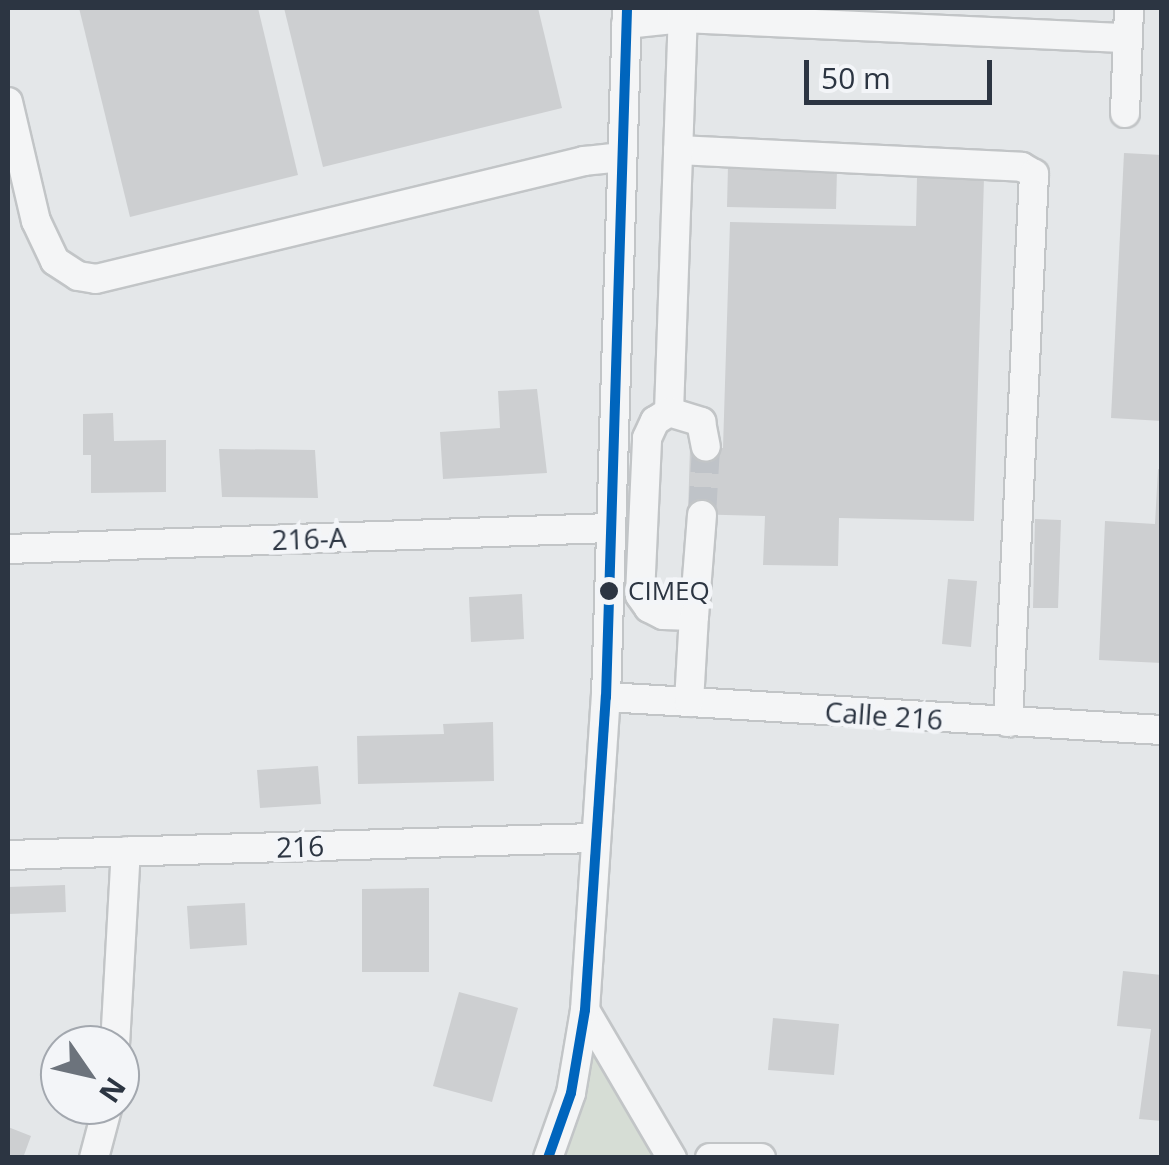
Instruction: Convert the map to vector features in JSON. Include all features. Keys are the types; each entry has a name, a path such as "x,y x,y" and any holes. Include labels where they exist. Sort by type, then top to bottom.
{"street":[{"path":"1125,113 1129,8"},
{"path":"548,1158 571,1093 585,1010 593,838 606,697 626,16 683,13 1128,38"},
{"path":"670,412 683,13"},
{"path":"8,102 36,221 55,261 78,276 96,279 584,161 620,157"},
{"path":"678,150 1022,167 1034,174 1008,722"},
{"path":"670,412 701,422 706,447"},
{"path":"670,412 655,422 646,438 640,595 650,608 663,615 694,616"},
{"path":"689,702 702,514"},
{"name":"216-A","path":"8,549 610,528"},
{"name":"Calle 216","path":"606,697 1162,730"},
{"name":"216","path":"8,855 593,838"},
{"path":"116,1025 126,850"},
{"path":"585,1010 672,1158"},
{"path":"94,1158 103,1125"},
{"path":"710,1158 761,1158"}],"shaded area":[{"path":"585,1010 672,1157 548,1158"}],"building":[{"path":"79,8 258,8 298,175 130,217"},
{"path":"284,8 538,8 562,108 323,167"},
{"path":"1124,153 1162,155 1162,421 1111,418"},
{"path":"728,166 837,169 836,209 727,207"},
{"path":"917,177 984,178 974,521 839,518 838,566 763,565 765,516 688,514 690,447 723,448 730,222 916,226"},
{"path":"537,389 547,473 443,479 440,432 500,428 498,391"},
{"path":"113,413 114,441 166,440 166,492 91,493 91,455 83,455 83,414"},
{"path":"219,449 315,450 318,498 222,497"},
{"path":"1158,469 1162,470 1162,663 1099,660 1105,521 1155,524"},
{"path":"1035,519 1061,520 1058,608 1033,608"},
{"path":"948,579 977,581 971,647 942,644"},
{"path":"522,594 524,639 471,642 469,597"},
{"path":"493,722 494,781 358,784 357,736 444,734 443,724"},
{"path":"318,766 321,804 260,808 257,770"},
{"path":"65,885 66,912 8,914 8,887"},
{"path":"429,888 429,972 362,972 362,889"},
{"path":"245,903 247,945 190,949 187,906"},
{"path":"1123,971 1162,975 1162,1121 1139,1119 1151,1029 1117,1026"},
{"path":"459,992 518,1008 492,1102 433,1086"},
{"path":"773,1018 839,1024 834,1075 768,1070"},
{"path":"8,1127 31,1136 23,1158 8,1158"}],"tunnel":[{"path":"702,515 706,447"}],"transit line":[{"path":"548,1158 571,1093 585,1010 606,697 627,8"}],"place":[{"name":"CIMEQ","path":"609,591"}]}
